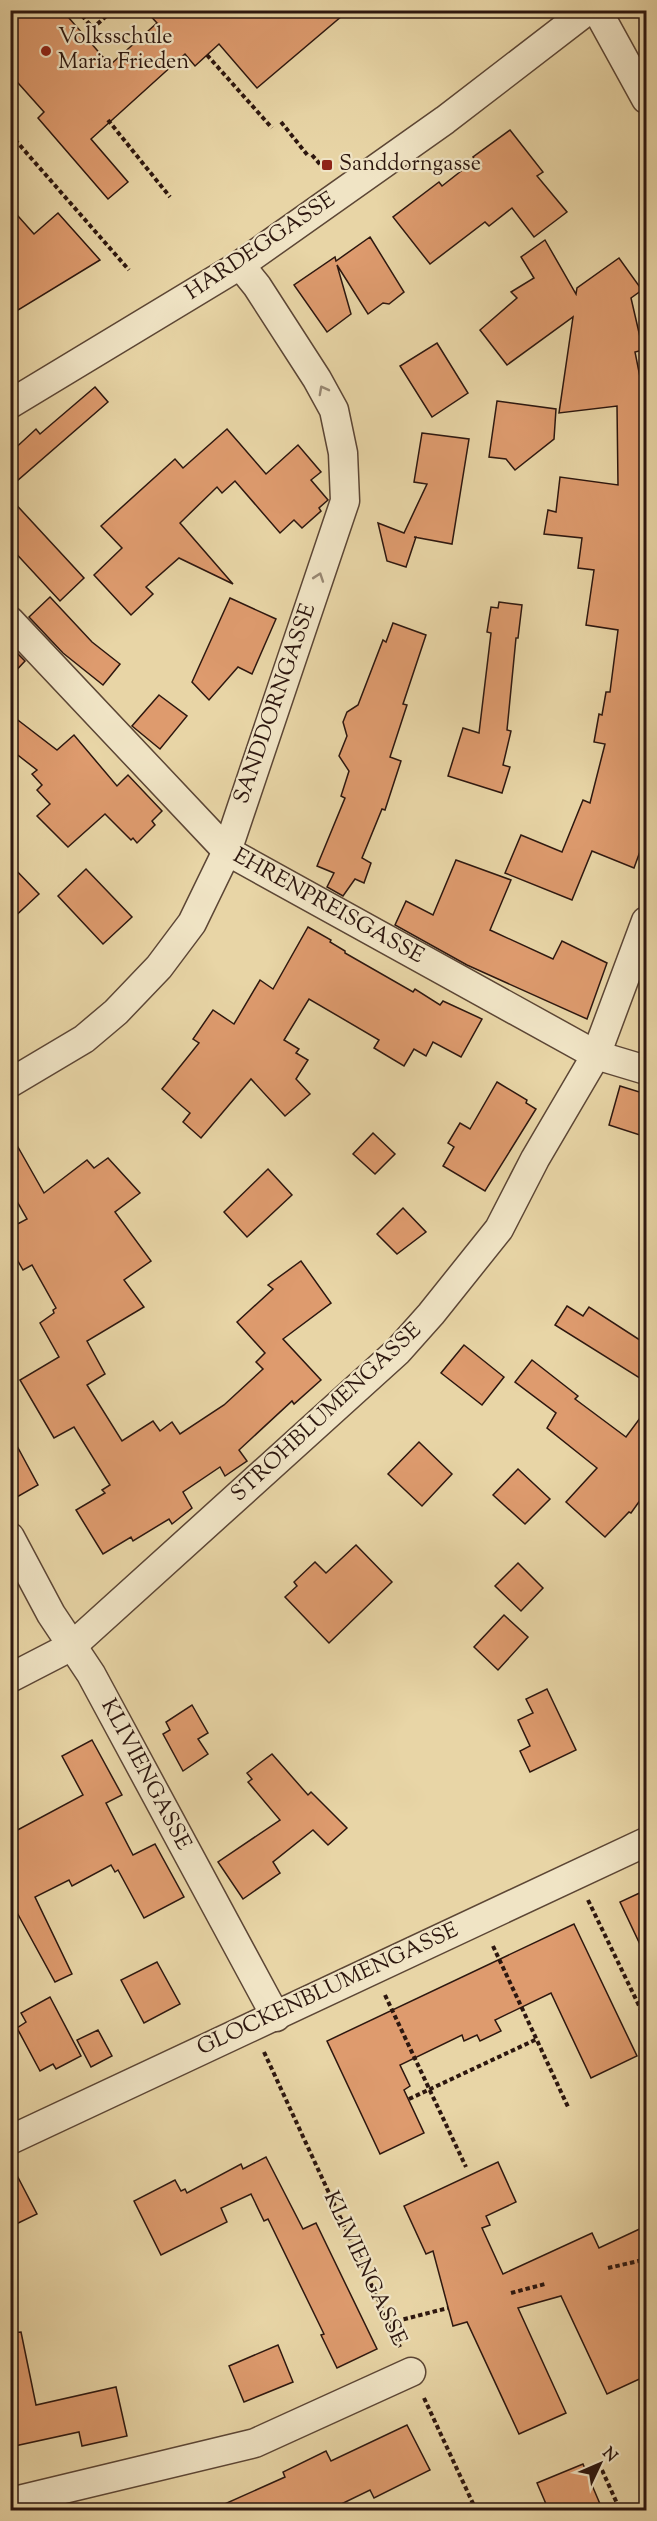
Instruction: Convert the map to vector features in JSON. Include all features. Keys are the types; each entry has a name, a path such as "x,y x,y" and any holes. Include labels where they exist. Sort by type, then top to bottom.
{"street":[{"name":"HARDEGGASSE","path":"10,404 240,265 445,120 588,10"},
{"path":"597,10 646,99"},
{"name":"SANDDORNGASSE","path":"10,1083 84,1039 116,1012 159,967 192,923 226,851 345,501 343,453 333,410 299,351 257,286 240,265"},
{"name":"EHRENPREISGASSE","path":"10,621 226,851 596,1055 646,1070"},
{"name":"STROHBLUMENGASSE","path":"10,1678 72,1646 405,1344 499,1229 535,1159 596,1055 646,921"},
{"name":"KLIVIENGASSE","path":"10,1537 51,1614 91,1674 264,2021"},
{"name":"GLOCKENBLUMENGASSE","path":"10,2140 646,1842"},
{"path":"10,2502 255,2443 411,2372"}],"path":[{"path":"77,10 93,28 113,10"},
{"path":"207,55 272,128"},
{"path":"108,120 170,197"},
{"path":"281,122 309,157"},
{"path":"10,134 129,270"},
{"path":"585,1894 646,2020"},
{"path":"489,1937 568,2109"},
{"path":"383,1989 466,2167"},
{"name":"KLIVIENGASSE","path":"264,2021 389,2323 476,2511"},
{"path":"409,2099 537,2039"},
{"path":"608,2268 643,2260"},
{"path":"511,2293 545,2284"},
{"path":"389,2323 448,2308"},
{"path":"602,2470 620,2511"}],"building":[{"path":"10,10 62,10 110,65 157,23 145,10 349,10 257,88 219,44 195,66 185,54 91,139 128,182 108,199 38,118 44,112 10,74"},
{"path":"510,130 543,172 537,176 567,212 534,237 512,208 489,226 485,222 430,264 393,217 439,182 442,186 475,160 473,157"},
{"path":"10,207 34,234 58,213 100,260 10,315"},
{"path":"370,237 404,292 389,304 383,303 368,314 337,265 351,314 327,332 294,285 335,257 336,261"},
{"path":"545,240 576,294 577,288 619,258 642,290 631,298 643,350 635,352 646,407 646,797 642,818 646,820 646,835 634,868 592,851 572,900 505,873 521,835 562,852 583,800 590,803 605,744 594,742 606,692 610,692 618,630 586,625 594,570 578,568 582,538 544,534 548,510 556,512 560,477 618,485 617,406 559,413 573,317 507,365 480,330 517,298 511,292 534,278 521,257"},
{"path":"437,343 468,393 432,417 400,366"},
{"path":"95,387 108,402 10,487 10,453 36,429 40,434"},
{"path":"497,401 556,409 554,439 515,470 506,459 489,457"},
{"path":"227,429 266,474 298,445 321,472 311,480 328,500 319,508 321,511 302,528 294,520 280,533 235,481 222,493 217,487 180,523 233,584 179,558 146,587 153,594 131,615 94,575 122,548 101,526 175,459 183,468"},
{"path":"422,433 469,439 452,544 416,537 406,567 387,561 378,523 404,533 427,484 414,482"},
{"path":"10,498 84,578 60,601 10,547"},
{"path":"50,597 92,642 120,664 103,685 63,653 29,617"},
{"path":"230,598 276,619 252,674 238,667 209,700 192,682"},
{"path":"499,602 522,605 518,638 516,638 507,730 511,731 503,765 510,767 502,793 448,776 463,728 479,733 491,633 487,632 491,607 498,608"},
{"path":"393,623 426,635 403,704 407,705 390,757 401,761 385,810 382,809 362,858 371,863 364,883 355,879 343,896 327,887 334,873 317,866 345,798 341,796 349,771 339,756 347,736 343,722 347,712 358,705 383,640 386,642"},
{"path":"10,646 25,661 10,677"},
{"path":"159,695 187,716 160,749 132,726"},
{"path":"10,714 57,750 74,735 117,786 128,775 162,811 152,821 155,825 137,843 133,838 131,840 105,814 68,847 37,816 50,804 37,790 42,785 32,774 37,770 10,749"},
{"path":"456,860 511,880 490,930 553,959 562,941 607,963 587,1019 467,965 395,925 406,901 433,915"},
{"path":"10,864 39,894 10,921"},
{"path":"86,869 132,917 103,944 58,896"},
{"path":"308,927 331,940 330,942 345,953 413,992 415,989 440,1005 443,1001 482,1019 461,1057 433,1042 426,1056 414,1049 404,1066 374,1048 379,1040 309,999 284,1040 299,1049 296,1053 308,1060 296,1079 310,1094 285,1116 251,1079 201,1138 183,1122 190,1113 162,1089 199,1043 193,1039 213,1010 234,1024 260,980 273,989"},
{"path":"497,1082 527,1100 526,1103 536,1109 485,1191 443,1166 454,1147 448,1143 460,1123 470,1129"},
{"path":"620,1086 646,1094 646,1137 609,1125"},
{"path":"10,1133 44,1193 87,1160 94,1168 108,1158 140,1193 115,1212 151,1261 124,1280 144,1307 87,1341 105,1374 87,1385 122,1441 153,1421 160,1431 172,1422 180,1434 224,1405 263,1369 256,1362 265,1353 237,1322 273,1289 268,1285 301,1261 331,1303 283,1339 321,1380 294,1404 292,1401 239,1450 247,1461 225,1476 220,1467 183,1492 192,1508 172,1524 169,1519 133,1541 131,1537 103,1554 76,1510 105,1493 102,1490 110,1485 74,1427 54,1438 20,1380 59,1357 40,1323 54,1313 53,1310 56,1308 32,1265 23,1270 10,1247 10,1228 27,1219 10,1189"},
{"path":"373,1133 395,1154 375,1174 353,1154"},
{"path":"268,1169 292,1195 247,1237 224,1212"},
{"path":"403,1208 426,1232 397,1254 377,1234"},
{"path":"567,1306 583,1316 589,1307 646,1344 646,1382 555,1325"},
{"path":"464,1345 504,1377 482,1405 441,1373"},
{"path":"532,1360 578,1396 575,1399 626,1437 646,1410 646,1492 631,1513 629,1512 605,1537 566,1502 597,1468 547,1428 556,1413 515,1382"},
{"path":"10,1433 38,1485 17,1497 10,1484"},
{"path":"419,1442 452,1474 422,1506 388,1474"},
{"path":"518,1469 550,1499 525,1524 493,1495"},
{"path":"356,1545 392,1582 329,1643 285,1597 297,1586 294,1582 315,1562 326,1573"},
{"path":"518,1563 543,1588 521,1611 495,1586"},
{"path":"504,1615 528,1637 498,1670 474,1647"},
{"path":"547,1689 576,1750 530,1772 520,1751 530,1746 518,1720 533,1713 526,1699"},
{"path":"192,1705 208,1733 198,1739 208,1754 183,1771 163,1734 170,1730 166,1722"},
{"path":"92,1740 122,1795 106,1803 133,1855 155,1844 184,1897 144,1918 118,1870 115,1872 111,1865 72,1886 69,1880 35,1897 72,1974 55,1982 14,1907 10,1909 10,1834 83,1795 62,1756"},
{"path":"272,1754 308,1795 311,1792 347,1828 328,1845 313,1830 273,1862 280,1873 243,1899 218,1862 280,1820 248,1782 252,1779 247,1773"},
{"path":"646,1890 646,1957 620,1902"},
{"path":"574,1924 637,2056 591,2078 551,1993 495,2020 501,2031 480,2041 477,2035 464,2041 462,2035 400,2065 410,2086 404,2090 424,2133 380,2154 327,2041"},
{"path":"157,1962 180,2004 144,2023 121,1980"},
{"path":"50,1997 81,2056 56,2069 53,2064 40,2071 17,2028 26,2022 21,2013"},
{"path":"98,2030 112,2056 91,2067 77,2040"},
{"path":"266,2157 303,2229 316,2223 377,2349 337,2368 321,2335 324,2334 268,2219 264,2221 251,2194 221,2208 227,2222 161,2255 134,2201 175,2180 181,2191 185,2189 187,2193 241,2164 243,2169"},
{"path":"10,2162 37,2214 10,2227"},
{"path":"498,2162 516,2202 486,2216 490,2225 482,2228 503,2274 592,2233 599,2248 646,2226 646,2376 607,2394 561,2296 518,2308 566,2413 519,2434 467,2322 453,2326 433,2251 426,2254 404,2206"},
{"path":"21,2332 36,2405 116,2387 127,2436 82,2446 79,2432 10,2447 10,2333"},
{"path":"278,2345 293,2382 244,2402 229,2366"},
{"path":"407,2425 430,2470 374,2498 370,2490 327,2511 209,2511 285,2477 283,2472 326,2451 331,2461"},
{"path":"583,2464 603,2511 549,2511 537,2483"}],"place":[{"name":"Volksschule Maria Frieden","path":"46,51"},
{"name":"Sanddorngasse","path":"327,165"}]}
